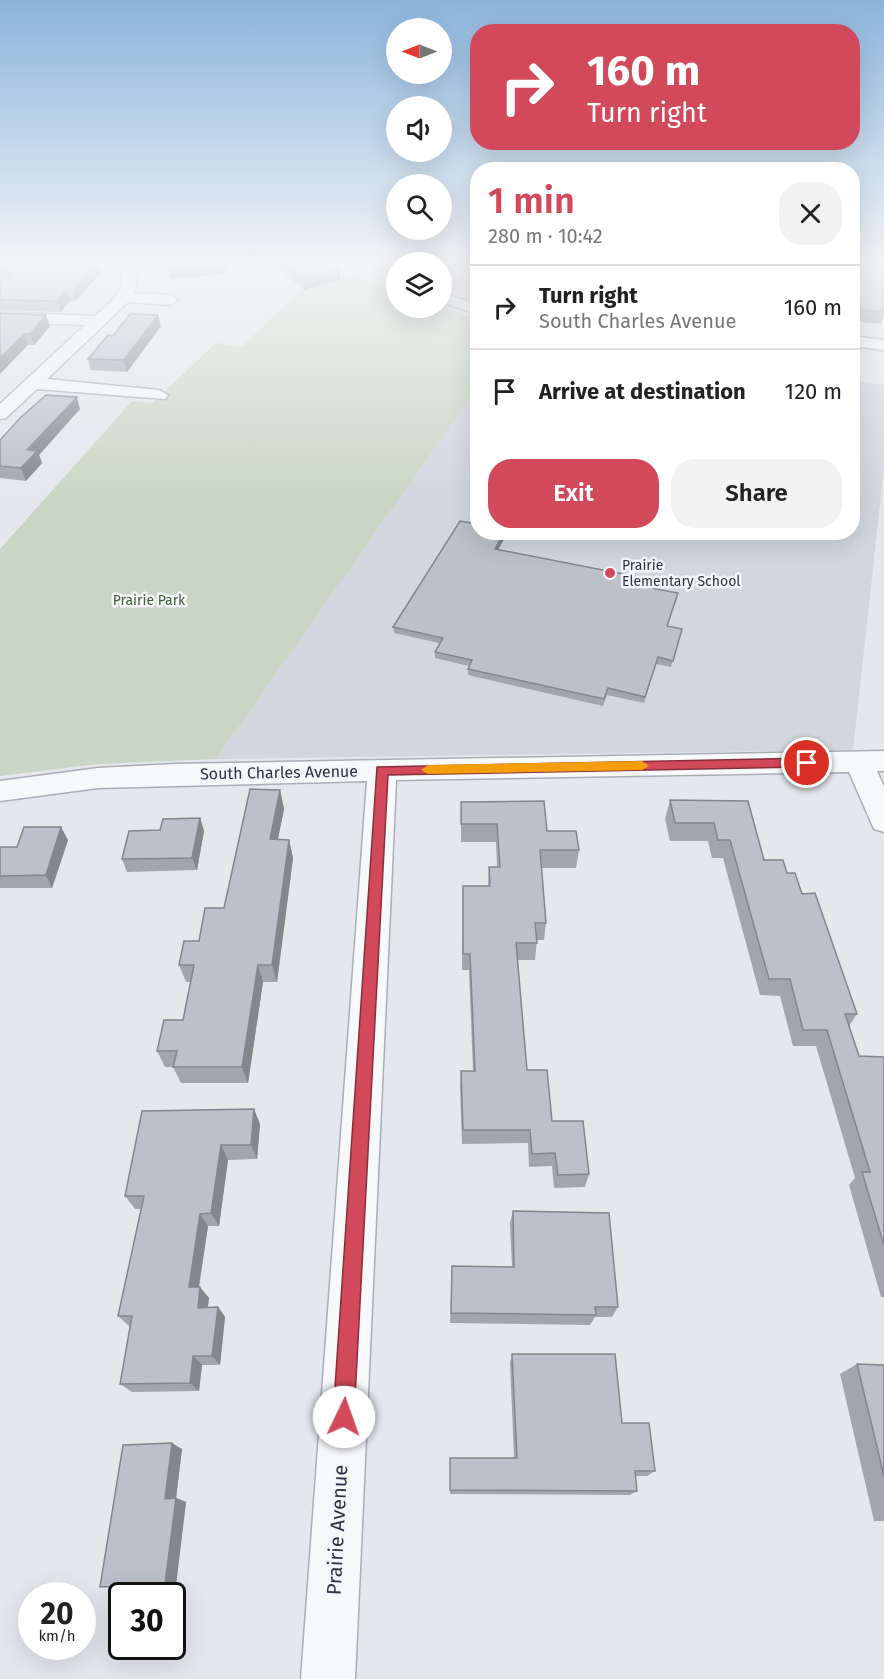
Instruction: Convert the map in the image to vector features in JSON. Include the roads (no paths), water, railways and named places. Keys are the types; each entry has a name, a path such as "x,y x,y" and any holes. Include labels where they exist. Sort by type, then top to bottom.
{"street":[{"path":"0,414 78,340"},
{"path":"860,342 884,345"},
{"path":"33,383 159,395"},
{"path":"872,762 884,821"},
{"name":"South Charles Avenue","path":"0,792 98,778 872,762"},
{"name":"Prairie Avenue","path":"328,1679 382,771"}],"place":[{"name":"Prairie Elementary School","path":"610,573"}],"park label":[{"name":"Prairie Park","path":"149,600"}]}
